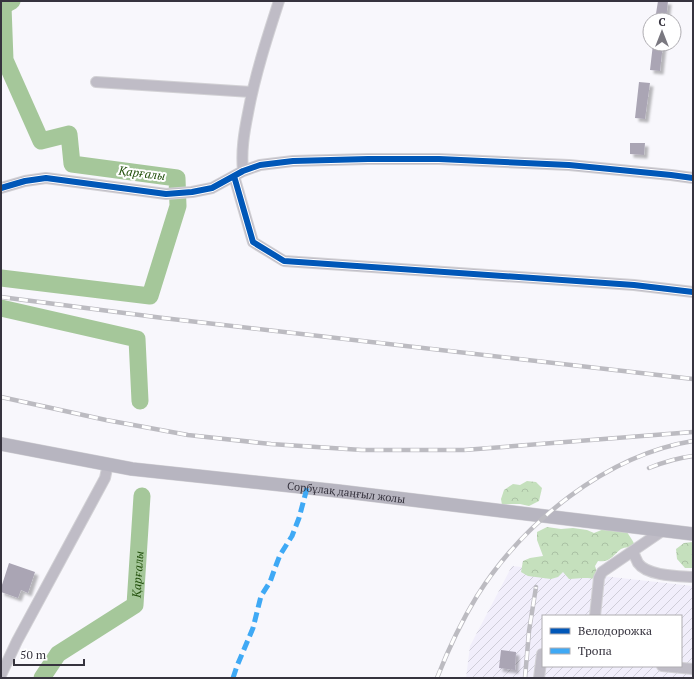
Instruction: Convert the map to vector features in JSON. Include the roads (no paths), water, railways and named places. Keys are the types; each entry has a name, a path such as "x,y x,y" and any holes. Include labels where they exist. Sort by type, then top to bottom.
{"main road":[{"name":"Сорбұлақ даңғыл жолы","path":"1,444 132,469 345,492 693,534"}],"street":[{"path":"279,1 261,54 252,92 238,173 253,242 284,262 634,285 693,292"},
{"path":"96,82 252,92"},
{"path":"1,188 25,181 46,178 166,194 192,192 212,188 238,173 260,165 293,161 368,159 439,159 569,165 693,178"},
{"path":"1,675 17,641 105,478 108,464"},
{"path":"595,615 602,572 662,531"},
{"path":"633,551 638,564 650,572 693,577"},
{"path":"539,678 542,654"},
{"path":"672,667 693,669"}],"waterway":[{"name":"Қарғалы","path":"1,278 150,296 178,206 177,178 72,164 69,134 41,141 5,60 3,6 12,1"},
{"name":"Қарғалы","path":"1,308 137,339 140,401"},
{"name":"Қарғалы","path":"42,678 58,654 135,605 142,496"}],"railway":[{"path":"1,297 163,318 693,379"},
{"path":"1,397 106,420 188,435 271,444 362,450 464,450 693,432"},
{"path":"437,678 455,636 477,596 496,569 518,543 543,519 570,496 599,477 629,461 661,449 693,441"},
{"path":"649,468 671,460 693,456"},
{"path":"525,678 529,631 536,587"}]}
